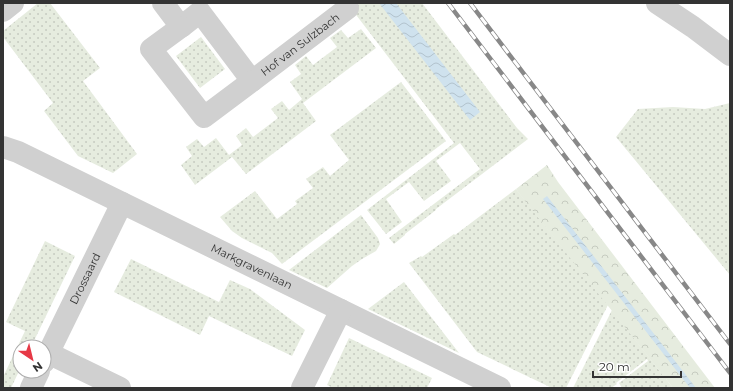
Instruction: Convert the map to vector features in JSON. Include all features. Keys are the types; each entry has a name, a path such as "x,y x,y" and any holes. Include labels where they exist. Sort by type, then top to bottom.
{"street":[{"path":"3,11 13,3"},
{"path":"163,3 181,27"},
{"path":"657,3 693,27 730,55"},
{"name":"Hof van Sulzbach","path":"252,81 200,12 151,49 204,117 252,81 348,8"},
{"name":"Markgravenlaan","path":"3,147 18,152 122,202 500,388"},
{"name":"Drossaard","path":"52,346 122,202"},
{"path":"302,388 341,310"},
{"path":"52,365 120,388"},
{"name":"Drossaard","path":"31,388 36,379"}],"green space":[{"path":"38,3 50,3 100,68 83,81 137,154 113,173 78,156 44,111 53,103 3,37 3,31"},
{"path":"347,3 422,3 517,128 528,139 436,209 394,244 389,238 480,169 460,143 436,161 451,181 424,201 409,182 386,199 402,222 386,234 367,210 454,143"},
{"path":"361,29 376,48 303,103 316,121 246,174 232,157 195,185 181,165 192,156 186,147 197,139 204,147 216,138 229,155 242,145 236,136 246,128 253,137 278,118 271,109 282,101 289,110 302,99 290,82 301,74 295,65 306,56 313,65 337,47 330,38 341,30 348,38"},
{"path":"201,37 225,69 200,88 176,56"},
{"path":"401,82 446,141 282,264 272,253 242,238 232,231 220,217 255,191 277,219 297,204 295,201 313,188 306,179 323,167 330,176 349,160 330,135"},
{"path":"730,103 730,275 616,137 638,109 673,107 705,109"},
{"path":"547,165 558,182 715,388 673,388 521,196 516,189"},
{"path":"516,189 608,305 566,388 552,388 477,352 409,263 421,256 422,257 454,234 455,235"},
{"path":"361,215 378,238 380,244 376,251 352,266 327,288 289,270"},
{"path":"45,241 75,256 35,339 21,339 25,331 6,322"},
{"path":"131,259 219,302 230,280 250,289 305,330 292,356 209,316 200,335 114,292"},
{"path":"404,282 459,353 368,309"},
{"path":"612,310 673,388 622,388 619,383 648,361 647,359 611,388 573,388"},
{"path":"349,338 432,378 427,388 333,388 327,385"},
{"path":"12,358 12,379 15,379 11,388 3,388 3,377"}],"water":[{"path":"379,3 396,3 480,112 470,120"},
{"path":"547,196 696,388 690,388 543,199"}],"railway":[{"path":"448,3 730,373"},
{"path":"470,3 730,344"}]}
